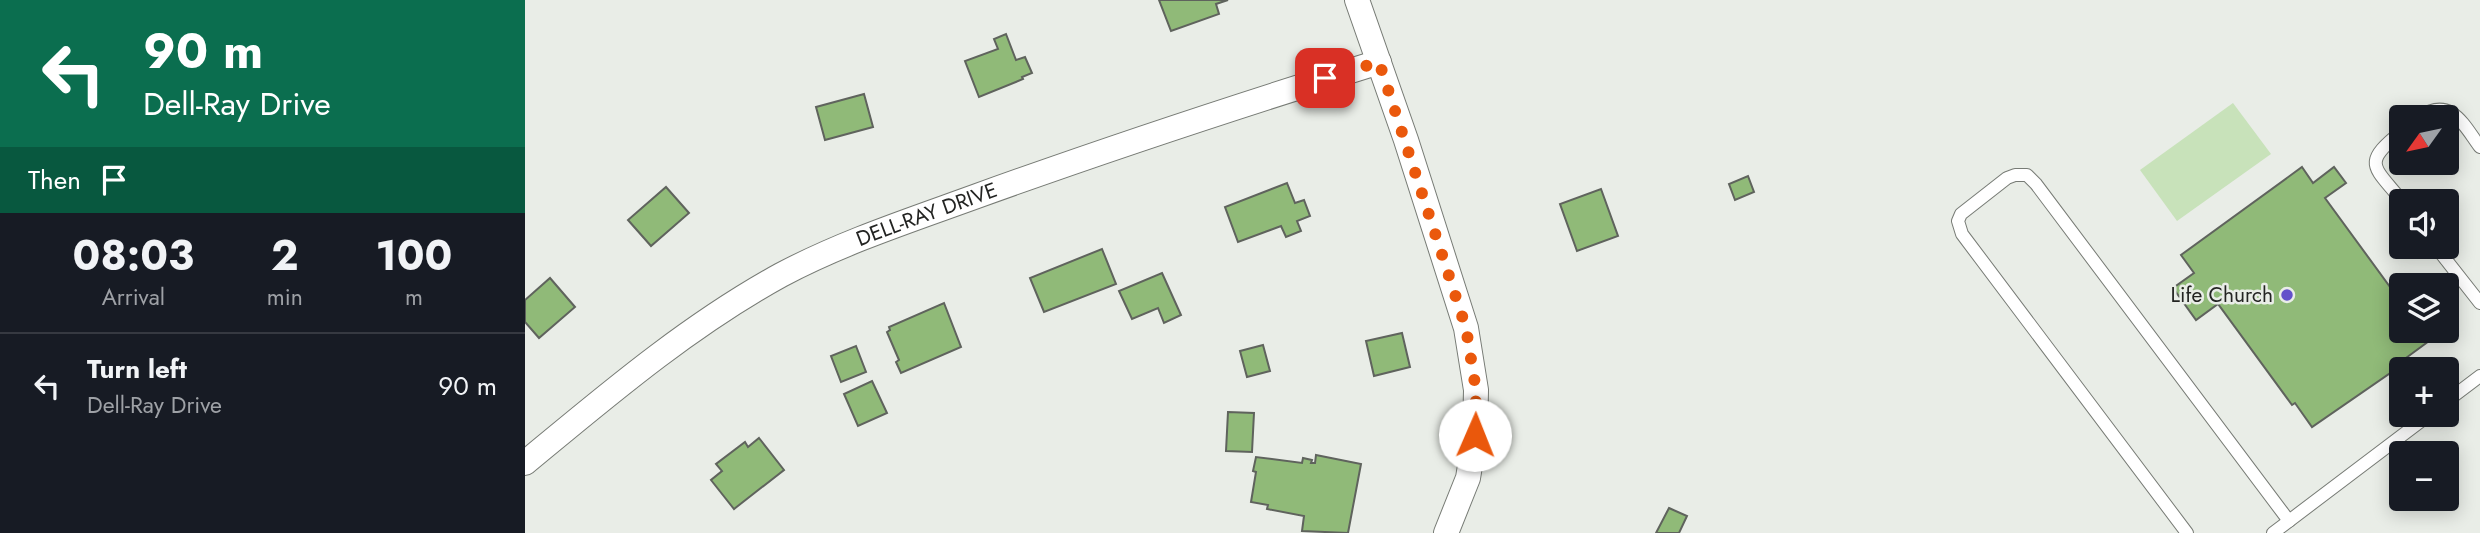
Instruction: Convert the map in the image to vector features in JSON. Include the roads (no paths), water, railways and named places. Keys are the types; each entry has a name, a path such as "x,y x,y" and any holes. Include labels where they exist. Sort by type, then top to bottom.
{"street":[{"path":"1357,0 1439,249 1453,282 1466,328 1476,390 1475,435 1468,478 1447,533"},
{"name":"DELL-RAY DRIVE","path":"525,463 595,405 716,314 781,275 841,246 1219,112 1379,62"}],"lane":[{"path":"2459,119 2480,147"},
{"path":"2389,141 2377,153 2375,161 2378,170 2393,189"},
{"path":"2187,533 1962,234 1958,221 1961,214 2007,178 2027,175 2036,184 2289,521"},
{"path":"2446,259 2480,303"},
{"path":"2459,392 2480,376"},
{"path":"2273,533 2413,427"}],"place":[{"name":"Life Church","path":"2287,295"}]}
